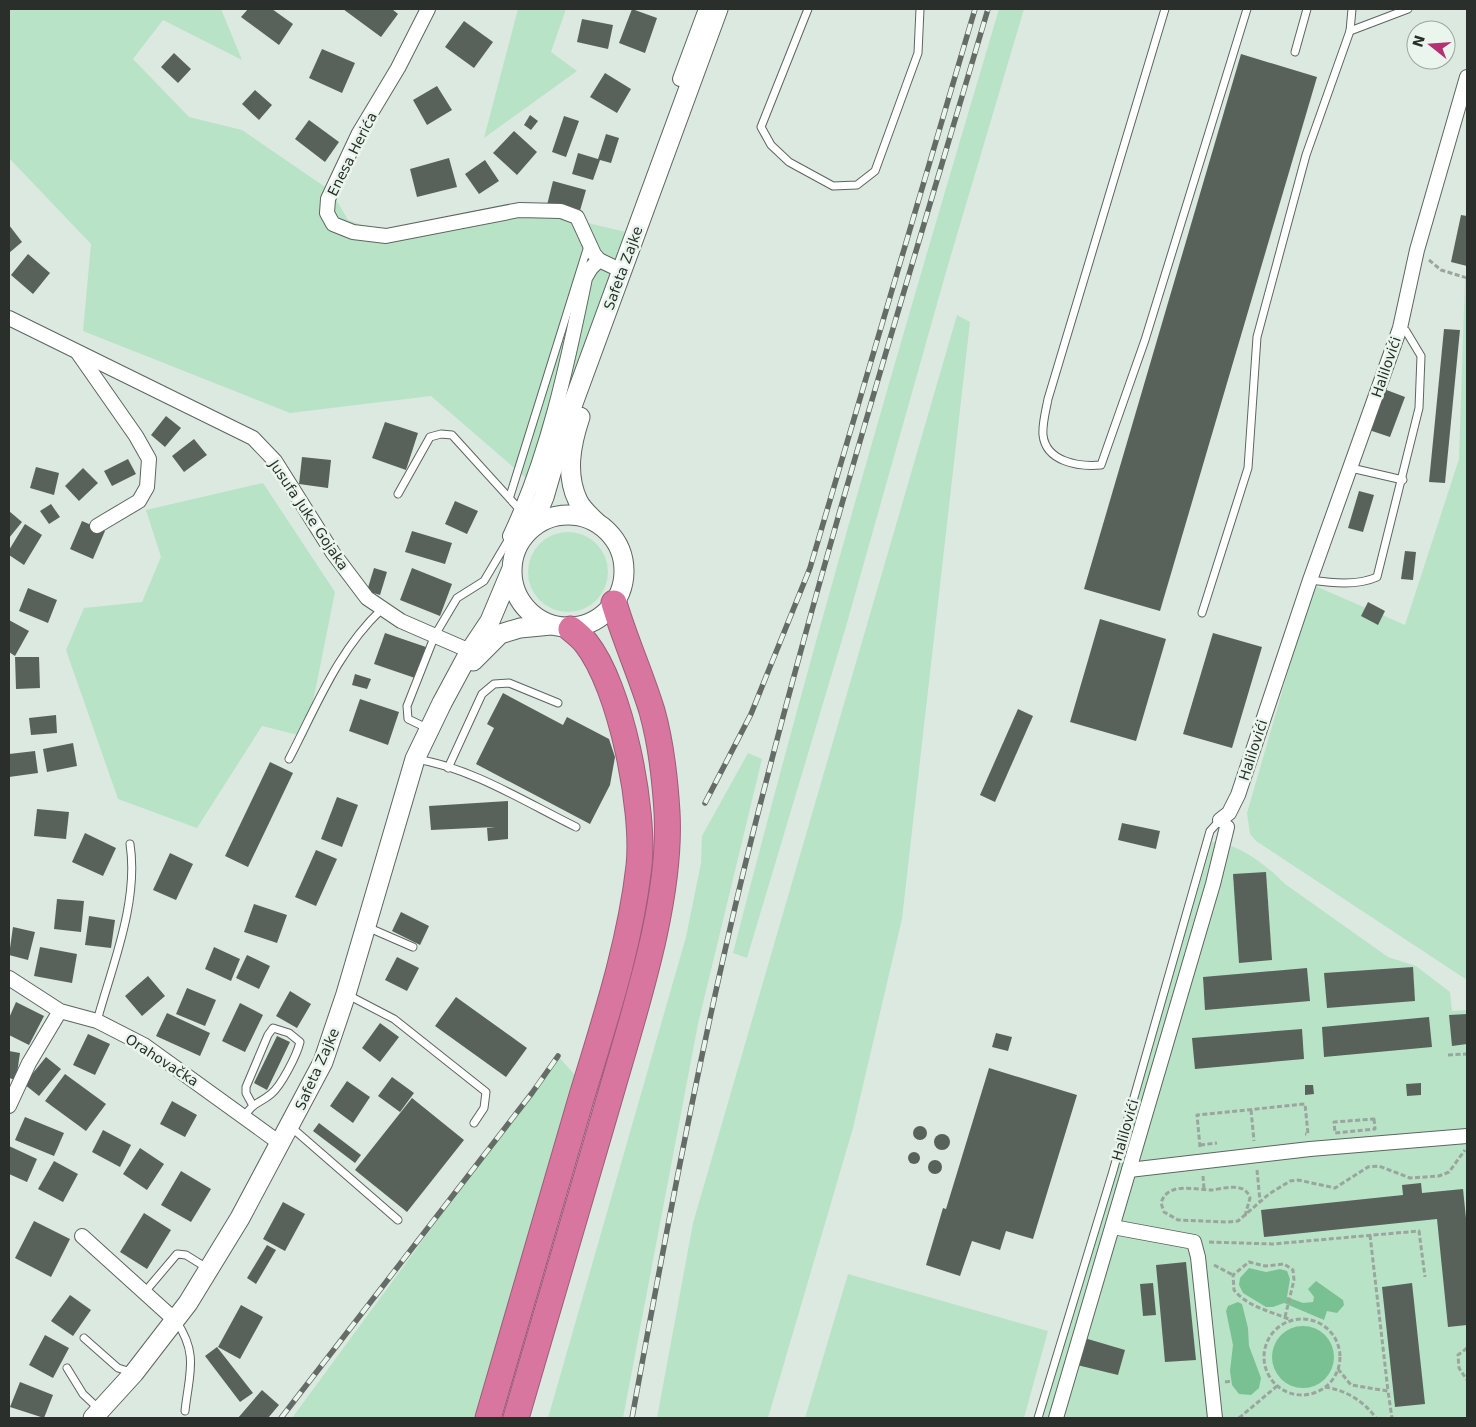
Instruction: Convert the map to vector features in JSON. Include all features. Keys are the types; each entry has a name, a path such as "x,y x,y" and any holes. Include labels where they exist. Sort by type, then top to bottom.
{"highway":[{"path":"516,1418 640,991 658,911 667,845 665,787 652,712 614,603"},
{"path":"488,1418 616,983 633,908 639,864 639,820 623,731 614,701 595,656 585,641 561,627"}],"main road":[{"name":"Safeta Zajke","path":"531,528 544,497 564,428 718,9"},
{"name":"Safeta Zajke","path":"457,678 500,634 520,628 561,627 590,623 603,615 614,603 622,586 624,568 620,550 610,534 578,502 572,481 570,458 576,430 729,9"},
{"name":"Safeta Zajke","path":"561,627 540,620 522,604 516,594 511,571 513,543 540,522 562,515 585,517 596,522"},
{"name":"Safeta Zajke","path":"97,1414 134,1373 176,1321 240,1218 323,1062 346,994 415,759 470,651 490,620 511,571"}],"street":[{"name":"Enesa Herića","path":"428,9 398,68 359,133 328,199 327,213 333,224 353,232 386,236 519,210 560,211 576,217 588,238"},
{"path":"680,79 706,9"},
{"name":"Halilovići","path":"1224,824 1238,795 1310,580 1400,328 1417,250 1467,77"},
{"path":"588,238 599,260 622,271"},
{"path":"513,543 567,370 585,278 590,268 599,260"},
{"name":"Jusufa Juke Gojaka","path":"9,318 253,438 275,461 333,553 367,598 382,610 470,651"},
{"path":"76,350 136,436 149,459 147,487 139,501 97,526"},
{"path":"1056,1418 1213,884 1224,824"},
{"name":"Orahovačka","path":"9,978 60,1011 97,1022 144,1045 281,1144"},
{"path":"9,1106 29,1062 60,1011"},
{"path":"1129,1170 1310,1149 1467,1136"},
{"path":"1113,1226 1194,1242 1198,1257 1215,1418"},
{"path":"82,1236 176,1321"}],"lane":[{"path":"808,9 761,127 771,145 789,162 833,186 857,185 875,171 918,53 920,9"},
{"path":"1164,9 1048,399 1043,436 1051,452 1069,464 1101,465 1145,340 1247,9"},
{"path":"1295,52 1307,9"},
{"path":"1202,613 1248,468 1258,337 1306,155 1350,32 1352,9"},
{"path":"1350,32 1408,9"},
{"path":"510,496 588,238"},
{"path":"1310,580 1328,583 1366,582 1376,577 1403,480 1419,408 1421,356 1406,331 1400,328"},
{"path":"398,494 430,437 441,434 452,435 522,511"},
{"path":"1351,468 1403,480"},
{"path":"429,729 408,718 407,706 436,635 457,598 484,581 513,543"},
{"path":"289,759 344,652 358,632 382,610"},
{"path":"448,768 482,694 494,684 509,683 558,703"},
{"path":"415,759 448,768 478,780 576,827"},
{"name":"Halilovići","path":"1038,1418 1110,1181 1210,831 1224,824"},
{"path":"97,1022 130,902 133,865 130,844"},
{"path":"365,926 413,947"},
{"path":"346,994 394,1019 486,1092 484,1108 474,1122"},
{"path":"244,1117 252,1104 272,1094 297,1054 300,1042 289,1033 273,1028 268,1035 246,1087 246,1093 252,1104"},
{"path":"290,1127 398,1220"},
{"path":"144,1294 177,1254 186,1255 209,1269"},
{"path":"176,1321 188,1340 192,1356 185,1411"},
{"path":"84,1338 118,1368 134,1373"},
{"path":"67,1368 97,1414"}],"path":[{"path":"1417,250 1441,270 1467,278"},
{"path":"1448,1055 1467,1054"},
{"path":"1227,1142 1200,1144 1197,1115 1305,1104 1308,1134 1299,1134"},
{"path":"1251,1110 1254,1139"},
{"path":"1374,1119 1375,1129 1335,1133 1334,1122 1374,1119"},
{"path":"1245,1140 1263,1138"},
{"path":"1244,1216 1250,1198 1249,1194 1239,1188 1208,1190 1184,1187 1166,1195 1161,1203 1164,1212 1178,1220 1238,1221 1244,1216 1269,1194 1294,1180 1335,1188 1368,1167 1378,1166 1410,1178 1439,1176 1450,1172 1467,1148"},
{"path":"1194,1242 1273,1244 1420,1231 1425,1277"},
{"path":"1370,1235 1392,1418"},
{"path":"1285,1317 1295,1276 1293,1270 1284,1264 1265,1266 1249,1262 1233,1274 1234,1290 1246,1301 1259,1309 1292,1320"},
{"path":"1292,1320 1314,1321 1333,1335 1340,1357 1338,1368 1332,1379 1324,1387 1313,1393 1300,1395 1288,1392 1277,1386 1270,1380 1266,1367 1264,1356 1266,1344 1281,1325 1292,1320"},
{"path":"1467,1348 1458,1355 1458,1362 1467,1380"},
{"path":"1338,1368 1351,1385 1388,1391"},
{"path":"1344,1392 1351,1385"},
{"path":"1238,1418 1277,1386"},
{"path":"1324,1387 1344,1392 1364,1406 1376,1418"}],"shaded area":[{"path":"9,9 221,9 242,60 163,20 133,59 189,117 242,130 331,191 348,220 390,235 520,207 626,232 540,490 431,396 290,413 83,331 91,244 9,158"},
{"path":"518,9 566,9 551,52 577,71 484,138"},
{"path":"999,9 1024,9 948,265 847,623 747,958 733,953 764,834 861,480"},
{"path":"1465,279 1467,279 1467,980 1256,841 1250,834 1247,813 1313,585 1405,625 1459,459"},
{"path":"957,315 970,322 902,919 853,1128 768,1418 657,1418 693,1223"},
{"path":"263,483 335,592 306,737 262,726 197,828 118,799 66,650 84,608 142,602 161,557 146,510"},
{"path":"568,532 583,535 596,544 605,557 608,572 605,587 596,600 583,609 568,612 553,609 540,600 531,587 528,572 531,557 540,544 553,535"},
{"path":"748,753 762,759 698,1024 623,1418 548,1418 686,937 701,863 702,836"},
{"path":"1212,842 1232,846 1252,857 1285,884 1388,957 1416,966 1450,992 1452,1011 1467,1010 1467,1418 1042,1418"},
{"path":"558,1056 583,1084 479,1418 292,1418"},
{"path":"1249,1268 1266,1272 1280,1269 1287,1271 1290,1279 1287,1297 1303,1303 1313,1302 1314,1297 1308,1289 1316,1281 1343,1300 1344,1305 1337,1313 1327,1311 1324,1320 1284,1303 1273,1307 1266,1307 1243,1293 1239,1285 1240,1278"},
{"path":"848,1274 1048,1331 1024,1418 805,1418"},
{"path":"1238,1302 1242,1304 1248,1328 1249,1346 1261,1378 1259,1388 1251,1395 1239,1394 1232,1385 1230,1371 1233,1345 1226,1311 1228,1306"},
{"path":"1303,1326 1315,1329 1325,1335 1331,1345 1334,1357 1331,1369 1325,1379 1315,1385 1303,1388 1291,1385 1281,1379 1275,1369 1272,1357 1275,1345 1281,1335 1291,1329"}],"building":[{"path":"248,9 272,9 293,24 279,45 241,17"},
{"path":"343,9 392,9 398,14 381,37"},
{"path":"632,9 657,18 645,53 619,43"},
{"path":"582,19 613,25 608,49 577,42"},
{"path":"464,21 493,42 474,68 445,47"},
{"path":"322,49 355,63 342,93 309,78"},
{"path":"174,53 191,69 178,83 161,67"},
{"path":"1241,54 1317,77 1160,611 1084,589"},
{"path":"605,73 631,89 617,113 590,97"},
{"path":"437,86 452,110 427,125 413,100"},
{"path":"255,90 272,105 259,120 242,104"},
{"path":"530,115 538,121 531,130 524,125"},
{"path":"564,116 579,121 566,157 552,152"},
{"path":"309,120 339,142 325,162 295,139"},
{"path":"514,131 537,152 517,175 493,153"},
{"path":"606,134 619,138 611,163 600,160 593,180 572,174 578,153 598,159"},
{"path":"449,158 457,187 417,197 410,169"},
{"path":"485,160 499,181 479,194 465,174"},
{"path":"553,181 586,190 579,214 547,205"},
{"path":"1461,215 1467,216 1467,266 1451,262"},
{"path":"9,225 22,242 9,253"},
{"path":"28,254 50,273 33,294 11,275"},
{"path":"1444,329 1460,330 1445,483 1429,482"},
{"path":"1384,389 1405,397 1390,437 1369,430"},
{"path":"166,416 181,428 165,447 151,435"},
{"path":"385,422 418,433 406,470 372,458"},
{"path":"194,439 207,455 184,472 172,456"},
{"path":"302,457 331,460 328,488 299,484"},
{"path":"128,459 136,474 112,486 104,471"},
{"path":"36,467 59,473 54,495 30,488"},
{"path":"83,468 98,483 79,501 65,486"},
{"path":"1359,491 1374,495 1363,532 1348,528"},
{"path":"455,501 478,511 467,534 445,524"},
{"path":"51,504 60,517 49,524 40,511"},
{"path":"9,511 22,522 9,538"},
{"path":"82,521 105,531 93,559 70,549"},
{"path":"25,524 42,535 24,565 9,555 9,550"},
{"path":"412,531 452,543 445,564 405,552"},
{"path":"1405,551 1416,552 1413,580 1401,579"},
{"path":"374,568 387,572 380,595 367,591"},
{"path":"412,568 452,584 440,616 400,600"},
{"path":"28,588 57,600 48,623 19,611"},
{"path":"1368,602 1385,611 1378,625 1361,616"},
{"path":"1100,619 1166,639 1136,741 1070,722"},
{"path":"9,620 29,631 15,656 9,652"},
{"path":"385,633 426,647 415,678 374,664"},
{"path":"1213,633 1262,647 1232,748 1183,734"},
{"path":"15,657 39,657 40,688 16,689"},
{"path":"355,674 371,679 367,689 352,685"},
{"path":"503,693 563,725 567,717 609,739 615,757 610,785 590,824 476,764 494,728 487,724"},
{"path":"360,699 399,712 388,745 349,731"},
{"path":"1018,709 1033,716 995,802 980,795"},
{"path":"56,715 57,733 31,735 29,718"},
{"path":"73,743 77,766 47,772 43,749"},
{"path":"35,751 38,773 9,777 9,754"},
{"path":"270,762 293,773 248,867 225,856"},
{"path":"337,797 358,805 342,847 321,839"},
{"path":"508,801 508,839 488,841 487,828 495,827 431,830 429,806"},
{"path":"37,809 69,812 66,839 34,836"},
{"path":"1122,823 1160,831 1156,849 1118,840"},
{"path":"85,833 116,848 103,876 72,862"},
{"path":"316,850 337,859 316,906 295,897"},
{"path":"170,853 193,864 176,900 153,890"},
{"path":"1266,872 1272,960 1239,963 1233,874"},
{"path":"57,899 84,901 81,932 54,929"},
{"path":"254,904 287,915 277,943 244,932"},
{"path":"401,912 429,926 420,945 392,931"},
{"path":"89,916 115,920 111,948 85,945"},
{"path":"13,927 35,932 28,960 9,955"},
{"path":"40,947 77,954 72,983 34,976"},
{"path":"214,947 240,959 231,981 205,969"},
{"path":"247,955 270,966 259,989 236,978"},
{"path":"397,957 419,968 407,991 385,980"},
{"path":"1413,967 1415,1001 1327,1008 1324,973"},
{"path":"1307,968 1310,1001 1205,1010 1203,977"},
{"path":"148,976 165,996 142,1016 125,996"},
{"path":"187,988 216,1000 205,1026 176,1014"},
{"path":"290,991 311,1004 297,1028 276,1016"},
{"path":"456,997 527,1048 506,1077 435,1026"},
{"path":"16,1002 44,1016 29,1045 9,1035 9,1018"},
{"path":"240,1003 263,1015 245,1052 222,1041"},
{"path":"167,1013 210,1033 200,1056 156,1036"},
{"path":"1467,1014 1467,1044 1452,1046 1449,1015"},
{"path":"1429,1017 1432,1047 1324,1057 1322,1027"},
{"path":"380,1023 399,1037 380,1062 362,1048"},
{"path":"1302,1029 1304,1059 1195,1069 1192,1038"},
{"path":"996,1033 1012,1037 1008,1051 992,1047"},
{"path":"88,1034 110,1044 95,1075 73,1065"},
{"path":"277,1036 290,1042 267,1090 254,1083"},
{"path":"9,1051 20,1053 16,1080 9,1078"},
{"path":"46,1057 61,1069 39,1096 24,1084"},
{"path":"989,1068 1077,1095 1033,1239 1006,1231 1000,1250 972,1241 960,1276 926,1265 943,1208 946,1209"},
{"path":"65,1074 106,1104 86,1131 45,1101"},
{"path":"392,1077 414,1093 400,1112 378,1096"},
{"path":"347,1081 370,1097 353,1123 330,1106"},
{"path":"1421,1083 1421,1095 1407,1096 1406,1084"},
{"path":"1305,1085 1313,1085 1314,1094 1305,1095"},
{"path":"412,1098 464,1140 407,1212 355,1170"},
{"path":"172,1101 197,1115 185,1137 160,1124"},
{"path":"25,1117 64,1133 54,1156 15,1140"},
{"path":"319,1123 361,1155 355,1163 313,1131"},
{"path":"917,1126 923,1126 927,1133 923,1140 917,1140 913,1136 913,1130"},
{"path":"103,1130 131,1145 120,1167 92,1152"},
{"path":"942,1134 950,1142 942,1150 934,1142"},
{"path":"9,1146 37,1159 27,1182 9,1174"},
{"path":"140,1148 164,1164 147,1190 123,1174"},
{"path":"912,1152 916,1152 920,1158 916,1164 912,1164 908,1160 908,1156"},
{"path":"932,1160 938,1160 942,1167 938,1174 932,1174 928,1170 928,1164"},
{"path":"54,1161 78,1174 63,1202 38,1189"},
{"path":"181,1171 211,1189 191,1222 161,1205"},
{"path":"1421,1183 1422,1193 1463,1189 1467,1228 1467,1325 1448,1327 1437,1219 1264,1237 1261,1210 1403,1195 1402,1185"},
{"path":"283,1202 305,1214 285,1251 263,1239"},
{"path":"144,1213 171,1230 147,1269 120,1252"},
{"path":"34,1221 70,1239 51,1277 15,1258"},
{"path":"267,1245 276,1250 256,1284 247,1278"},
{"path":"1186,1262 1196,1360 1165,1362 1156,1265"},
{"path":"1153,1283 1156,1315 1143,1316 1140,1284"},
{"path":"1412,1283 1425,1404 1395,1407 1382,1287"},
{"path":"70,1295 91,1310 73,1336 51,1321"},
{"path":"241,1305 263,1317 240,1359 218,1347"},
{"path":"45,1335 69,1348 53,1378 29,1365"},
{"path":"1081,1337 1125,1350 1118,1375 1073,1364"},
{"path":"217,1347 253,1393 240,1402 205,1356"},
{"path":"20,1382 53,1395 44,1418 10,1407"},
{"path":"262,1390 279,1405 268,1418 238,1418"}],"railway":[{"path":"705,803 751,714 810,568 975,9"},
{"path":"632,1418 693,1099 746,861 818,588 988,9"},
{"path":"281,1418 532,1093 558,1056"}]}
